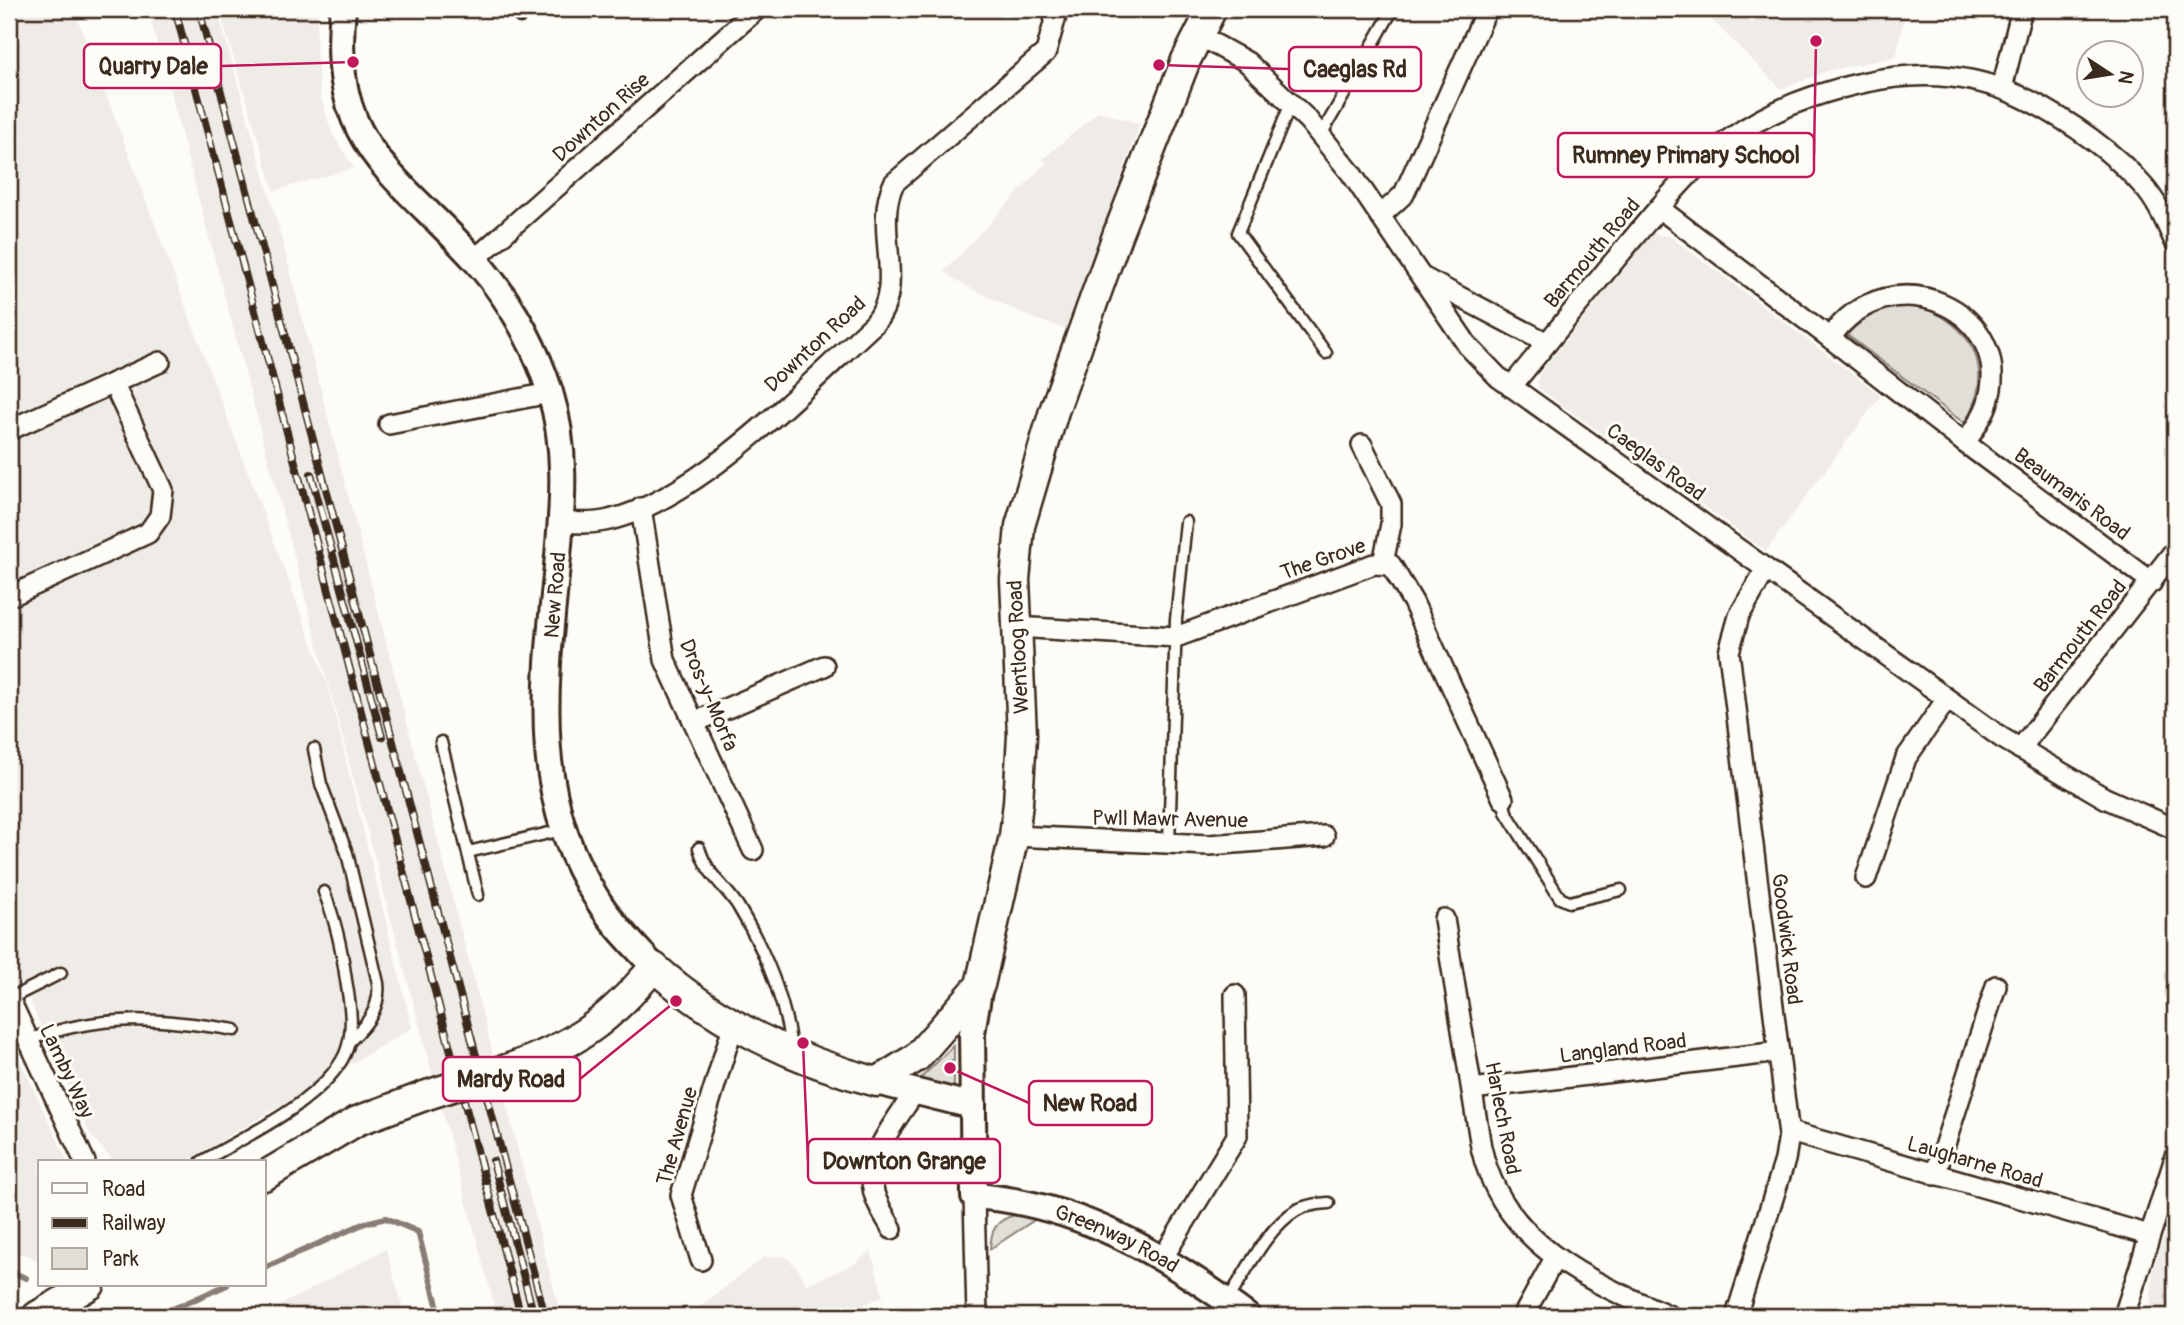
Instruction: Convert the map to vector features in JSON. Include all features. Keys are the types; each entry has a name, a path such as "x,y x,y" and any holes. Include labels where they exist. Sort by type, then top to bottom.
{"main road":[{"name":"Wentloog Road","path":"980,985 1014,836 1022,734 1016,553 1038,461 1118,233 1198,35 1212,9"},
{"name":"New Road","path":"654,967 684,993 734,1023 792,1052 877,1082"},
{"path":"266,1175 357,1121 546,1055 587,1033 621,1004 654,967"},
{"path":"877,1082 918,1057 980,985"},
{"path":"37,1316 88,1286"}],"street":[{"name":"New Road","path":"343,9 342,78 346,100 362,138 391,178 474,260 512,308 537,356 550,393 562,456 561,522 545,733 550,781 563,830 598,901 654,967"},
{"name":"Downton Rise","path":"474,260 757,9"},
{"name":"Downton Road","path":"561,522 606,521 641,508 687,483 726,455 884,314 889,293 887,202 894,183 1046,52 1058,9"},
{"path":"1380,216 1404,194 1487,9"},
{"path":"2002,88 2022,9"},
{"name":"Caeglas Road","path":"1198,35 1247,62 1292,102 1321,135 1380,216 1468,346 1511,387 2020,749 2105,798 2175,830"},
{"name":"Barmouth Road","path":"1511,387 1690,173 1732,137 1803,100 1865,82 1930,74 1958,77 2002,88 2063,121 2127,170 2156,203 2175,242"},
{"name":"Beaumaris Road","path":"1659,208 1965,443 2152,582"},
{"path":"1421,276 1546,343"},
{"path":"1830,338 1853,313 1888,297 1923,296 1954,309 1965,319 1982,343 1991,377 1987,404 1965,443"},
{"path":"9,430 160,362"},
{"path":"9,592 15,594 148,533 160,516 163,490 113,383"},
{"path":"389,424 550,393"},
{"path":"1362,445 1392,513 1383,563"},
{"name":"Dros-y-Morfa","path":"641,508 661,645 753,850"},
{"name":"Barmouth Road","path":"2020,749 2173,559"},
{"name":"The Grove","path":"1017,627 1175,637 1383,563 1397,570 1503,799"},
{"name":"Goodwick Road","path":"1736,1316 1785,1160 1789,1135 1729,652 1739,616 1766,569"},
{"path":"695,722 824,666"},
{"path":"1866,878 1906,758 1947,699"},
{"name":"Pwll Mawr Avenue","path":"1014,836 1169,845 1239,845 1324,836"},
{"name":"Harlech Road","path":"1444,919 1481,1147 1491,1184 1519,1225 1555,1258 1670,1316"},
{"name":"Wentloog Road","path":"977,1316 972,1033 980,985"},
{"path":"1935,1175 1996,986"},
{"path":"1162,1259 1237,1136 1235,996"},
{"name":"Lamby Way","path":"10,1004 84,1160"},
{"name":"The Avenue","path":"701,1260 681,1195 734,1023"},
{"name":"Langland Road","path":"1472,1089 1779,1052"},
{"name":"New Road","path":"877,1082 973,1106"},
{"path":"892,1229 873,1191 871,1173 877,1155 914,1093"},
{"name":"Laugharne Road","path":"1789,1135 1797,1135 2149,1235"},
{"path":"2124,1316 2175,1158"},
{"name":"Greenway Road","path":"974,1196 1034,1203 1068,1213 1114,1232 1162,1259 1247,1316"},
{"path":"1523,1316 1555,1258"}],"lane":[{"path":"1321,135 1393,9"},
{"path":"1292,102 1238,233 1326,353"},
{"path":"1169,845 1175,637 1186,522"},
{"path":"442,742 478,895"},
{"path":"204,1160 290,1109 337,1068 349,1043 372,1017 380,993 346,853 321,784 314,749"},
{"path":"1503,799 1506,812 1560,898 1569,902 1621,890"},
{"path":"468,852 563,830"},
{"path":"699,848 709,875 736,904 761,950 787,1020 792,1052"},
{"path":"324,892 344,965 351,1021 349,1043"},
{"path":"10,1004 61,973"},
{"path":"28,1040 67,1026 118,1020 192,1024 235,1030"},
{"path":"1226,1301 1272,1234 1288,1216 1311,1205 1329,1203"}],"shaded area":[{"path":"9,9 74,9 327,683 412,1028 188,1160 112,1160 90,1134 9,955"},
{"path":"148,9 217,9 279,229 561,1316 497,1316"},
{"path":"219,9 318,9 316,45 320,95 332,133 354,168 274,191"},
{"path":"1701,9 1906,9 1896,57 1830,70 1781,89"},
{"path":"1099,111 1140,124 1066,329 1032,318 964,285 944,272 1046,163 1043,159"},
{"path":"1653,233 1671,237 1881,395 1766,551 1538,388 1539,374"},
{"path":"9,1037 67,1160 38,1160 38,1262 29,1255 9,1254"},
{"path":"2175,1200 2175,1316 2161,1316 2150,1309 2153,1271"},
{"path":"386,1249 405,1316 260,1316"},
{"path":"871,1251 883,1296 862,1306 867,1316 688,1316 764,1257 785,1256 799,1270 806,1285 855,1264"}],"green space":[{"path":"1915,305 1951,323 1965,336 1974,350 1979,385 1974,404 1964,423 1847,335 1878,312"},
{"path":"954,1045 954,1061 949,1061 948,1075 954,1076 954,1087 920,1079"},
{"path":"1015,1215 1036,1219 990,1249 995,1227"}],"waterway":[{"path":"266,1267 365,1223 386,1218 418,1232 440,1316"},
{"path":"9,1271 26,1278"},
{"path":"157,1316 225,1286"}],"railway":[{"path":"175,9 521,1316"},
{"path":"199,9 545,1316"},
{"path":"311,474 382,737"},
{"path":"493,1161 534,1316"}],"place":[{"name":"Rumney Primary School","path":"1816,41"},
{"name":"Quarry Dale","path":"353,62"},
{"name":"Caeglas Rd","path":"1159,65"},
{"name":"Mardy Road","path":"676,1001"},
{"name":"Downton Grange","path":"803,1043"},
{"name":"New Road","path":"950,1068"}]}
